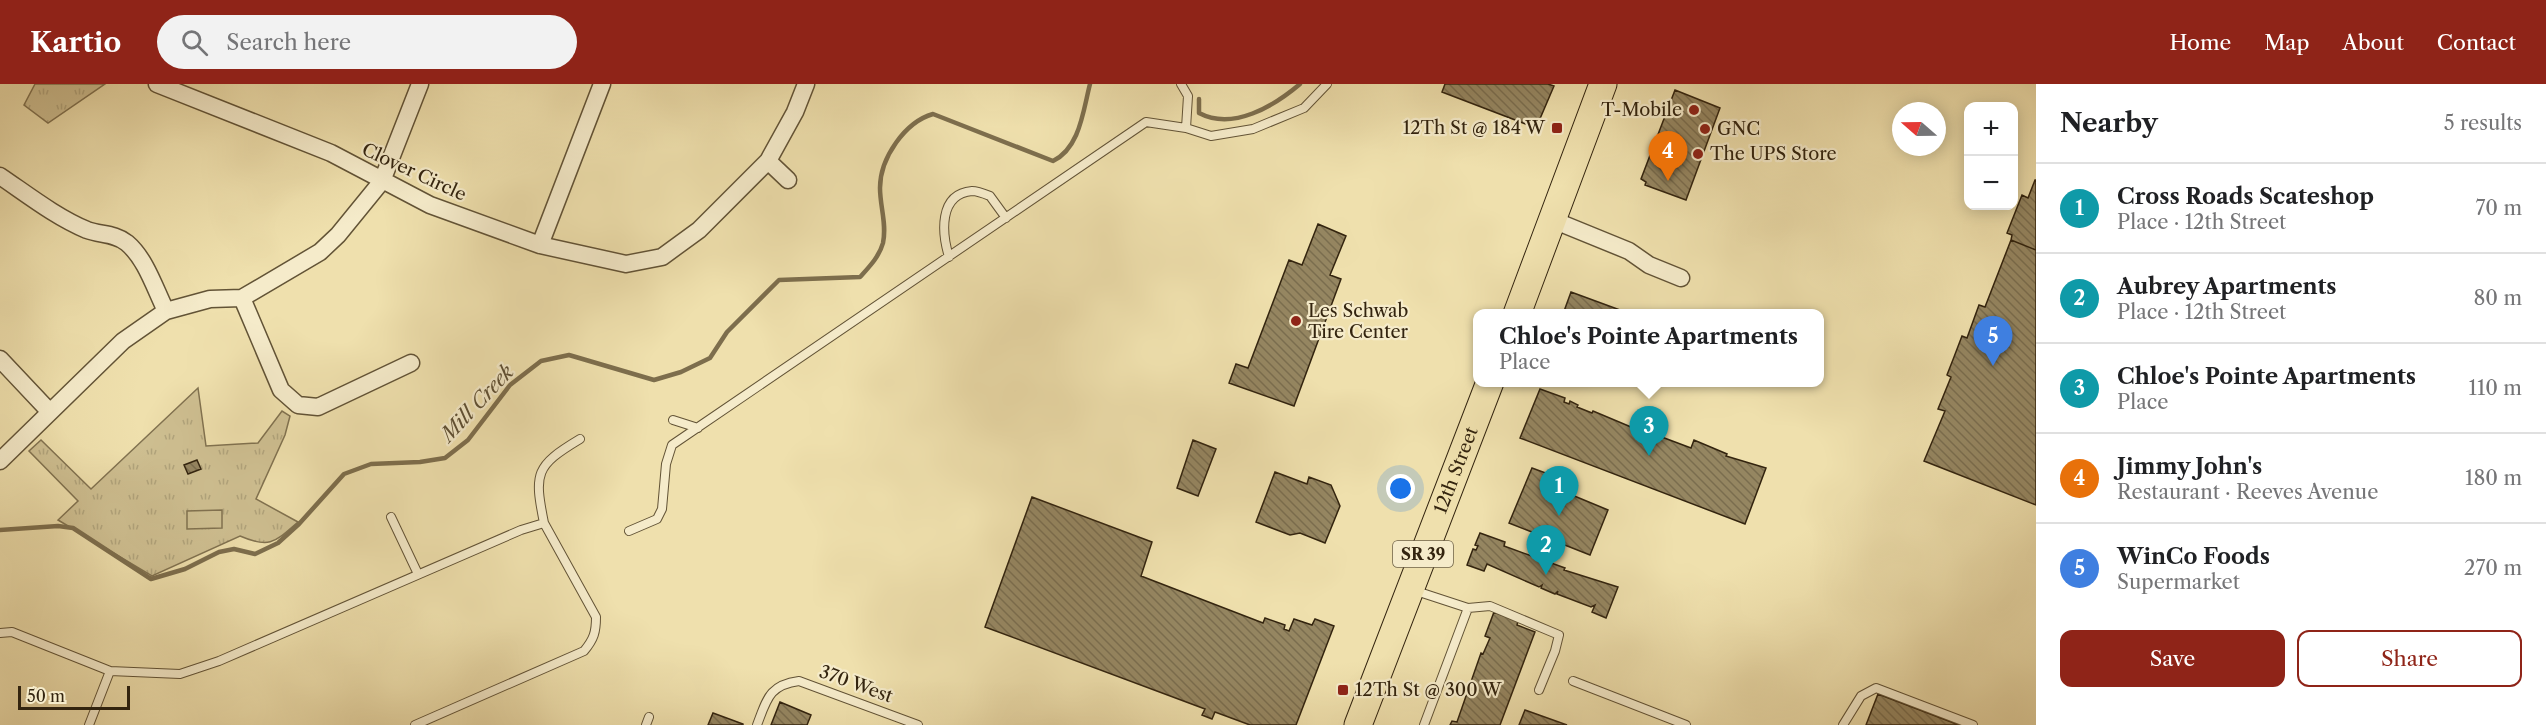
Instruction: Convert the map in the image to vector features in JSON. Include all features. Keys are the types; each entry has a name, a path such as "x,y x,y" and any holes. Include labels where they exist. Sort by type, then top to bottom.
{"main road":[{"path":"1519,309 1602,86"},
{"name":"12th Street","path":"1358,725 1488,387"}],"street":[{"name":"Clover Circle","path":"157,84 330,153 430,205 540,245 626,264 662,257 699,231 768,161"},
{"path":"0,461 123,341 166,311 210,299 242,298 320,252 339,235 382,181 420,84"},
{"path":"540,245 602,84"},
{"path":"788,180 768,161 795,111 806,84"},
{"path":"0,177 89,231 111,235 126,242 138,255 166,311"},
{"path":"1553,220 1629,250 1649,264 1681,278"},
{"path":"242,298 281,390 298,405 318,407 411,363"},
{"path":"0,359 50,411"}],"lane":[{"path":"1181,84 1188,96 1186,128"},
{"path":"629,531 657,519 662,509 666,464 672,445 1146,122 1186,128 1211,136 1253,129 1304,108 1327,84"},
{"path":"949,257 943,237 944,213 957,198 972,191 990,196 1006,218"},
{"path":"673,420 698,428"},
{"path":"415,725 584,651 593,641 596,632 596,617 544,523 537,487 541,471 554,455 580,440"},
{"path":"391,517 418,574"},
{"path":"0,633 12,632 110,671 180,674 219,661 521,530 544,523"},
{"path":"1410,589 1468,608 1490,606 1559,635 1556,651 1539,690"},
{"path":"1424,725 1468,608"},
{"path":"89,725 110,671"},
{"name":"370 West","path":"757,725 767,698 781,684 799,681 918,725"},
{"path":"1574,681 1686,725"},
{"path":"1843,725 1861,696 1876,688 1973,725"}],"green space":[{"path":"35,84 105,84 48,123 24,105"},
{"path":"198,388 206,446 258,443 282,411 290,416 285,435 256,499 298,522 272,541 258,542 240,536 152,576 58,520 78,501 29,451 41,440 91,489"},
{"path":"222,510 222,528 187,529 187,511"}],"building":[{"path":"1445,84 1548,84 1554,86 1536,128 1442,92"},
{"path":"1675,90 1720,108 1686,200 1645,185 1646,182 1641,179"},
{"path":"2036,180 2036,250 2011,240 2012,235 2007,233 2022,195 2028,198"},
{"name":"Les Schwab Tire Center","path":"1318,224 1346,236 1330,275 1341,279 1294,406 1229,383 1236,364 1248,368 1289,260 1302,265"},
{"path":"2011,240 2036,250 2036,505 1924,461 1945,411 1938,409 1951,377 1947,375 1962,336 1967,338 1979,305 1985,307"},
{"path":"1571,292 1617,309 1565,309"},
{"path":"1540,389 1565,398 1564,402 1569,404 1570,401 1578,405 1577,407 1592,413 1593,411 1650,435 1651,433 1691,448 1694,440 1727,454 1726,456 1766,468 1745,524 1520,438"},
{"path":"1193,440 1216,449 1198,496 1177,488"},
{"path":"197,460 201,469 188,474 184,465"},
{"path":"1532,468 1559,478 1555,488 1608,510 1590,555 1509,523"},
{"path":"1275,472 1307,484 1309,477 1331,485 1340,506 1325,543 1300,533 1290,535 1256,522"},
{"path":"1032,497 1152,542 1141,576 1263,623 1265,618 1285,625 1284,629 1289,631 1294,619 1312,625 1315,619 1334,626 1296,725 1250,725 1215,712 1212,719 1202,715 1205,709 985,627"},
{"path":"1480,533 1505,542 1504,546 1565,568 1564,570 1618,587 1606,618 1592,612 1595,605 1591,607 1557,594 1558,591 1555,594 1541,588 1542,585 1539,587 1487,564 1484,571 1467,565 1473,549 1476,550 1478,546 1475,545"},
{"path":"1494,612 1518,621 1517,625 1535,632 1500,725 1450,725 1452,721 1457,722 1481,653 1483,654 1490,638 1485,636"},
{"path":"1878,694 1959,725 1866,725"},
{"path":"780,702 811,715 807,725 771,725"},
{"path":"1525,710 1567,725 1519,725"},
{"path":"713,713 743,724 743,725 708,725"}],"waterway":[{"name":"Mill Creek","path":"0,530 58,526 73,528 151,579 185,569 219,552 234,549 255,554 278,543 299,524 344,474 371,464 420,462 445,458 468,440 510,385 541,361 569,355 654,380 681,372 710,358 727,332 779,280 860,277 870,266 883,243 880,188 884,165 896,143 913,125 933,114 1053,161 1062,155 1075,138 1090,84"},
{"name":"Mill Creek","path":"1199,99 1199,113 1212,118 1239,118 1266,108 1300,84"}],"place":[{"name":"T-Mobile","path":"1694,110"},
{"name":"12Th St @ 184 W","path":"1557,128"},
{"name":"GNC","path":"1705,129"},
{"name":"The UPS Store","path":"1698,154"},
{"name":"Jimmy John's","path":"1668,181"},
{"name":"Les Schwab Tire Center","path":"1296,321"},
{"name":"WinCo Foods","path":"1993,366"},
{"name":"Chloe's Pointe Apartments","path":"1649,456"},
{"name":"Cross Roads Scateshop","path":"1559,516"},
{"name":"Aubrey Apartments","path":"1546,575"},
{"name":"12Th St @ 300 W","path":"1343,690"}]}
